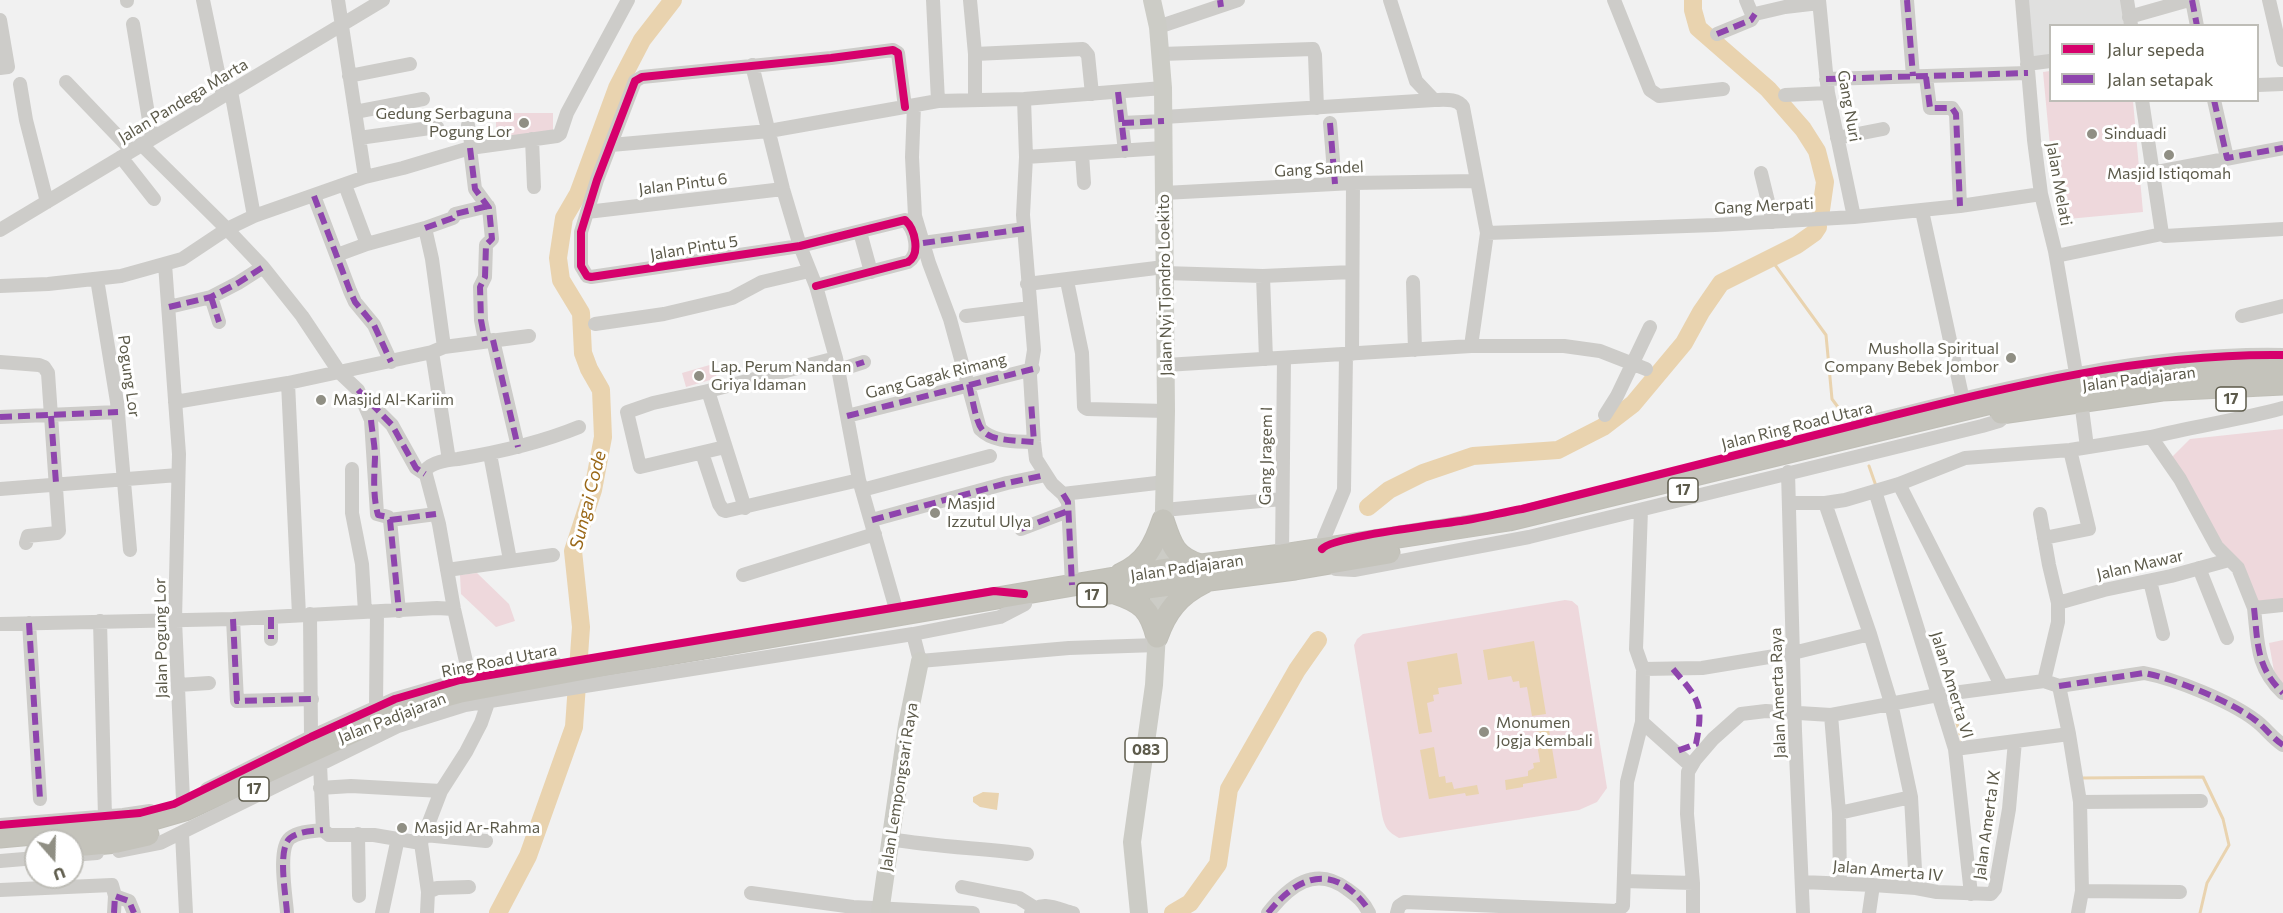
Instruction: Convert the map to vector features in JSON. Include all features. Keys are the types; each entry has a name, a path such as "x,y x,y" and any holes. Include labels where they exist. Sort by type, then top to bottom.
{"highway":[{"name":"Jalan Padjajaran","path":"84,845 117,842 162,831 191,820 254,794 394,721 428,708 490,697 611,666 1206,572 1474,526 1964,403 2101,382 2225,370 2283,369"},
{"name":"Jalan Padjajaran","path":"1206,572 1282,555 1470,541 1527,529 1965,420 2010,412 2182,389 2283,384"},
{"name":"17","path":"2182,389 2192,398 2204,400 2283,398"},
{"path":"1157,641 1162,620 1178,599 1191,589 1206,572 1182,557 1174,549 1164,515"},
{"path":"1157,641 1152,619 1142,606 1113,585 1156,543 1164,515"},
{"name":"Jalan Padjajaran","path":"1024,599 1072,585 1113,585"},
{"name":"Jalan Padjajaran","path":"0,837 102,829 133,825 160,818 185,810 421,703 461,692 567,676"},
{"path":"0,851 24,849"}],"main road":[{"name":"Jalan Nyi Tjondro Loekito","path":"1152,0 1161,54 1164,119 1166,411 1160,578"},
{"name":"083","path":"1139,913 1132,842 1151,717 1160,578"},
{"name":"Jalan Lempongsari Raya","path":"880,911 907,725 920,661"}],"street":[{"path":"203,0 227,93 254,216"},
{"path":"338,0 364,177"},
{"name":"Jalan Pandega Marta","path":"0,230 383,0"},
{"path":"0,286 121,276 182,259 228,229 254,216 364,177 471,148 560,134 567,114 628,0"},
{"path":"933,0 938,101"},
{"path":"970,0 975,54 975,99"},
{"path":"1158,27 1221,3 1238,0"},
{"path":"1390,0 1416,81 1434,100"},
{"path":"1614,0 1650,90 1659,96 1723,89"},
{"path":"1746,0 1751,12 1755,14"},
{"path":"1907,0 1919,77 1930,108 1952,108 1956,114 1960,206"},
{"name":"Jalan Melati","path":"2022,0 2041,194 2056,256 2076,373"},
{"path":"2127,0 2130,21 2191,0 2197,24"},
{"path":"2269,0 2283,60"},
{"path":"1717,34 1751,20 1755,14 1819,1"},
{"name":"Gang Nuri","path":"1819,1 1827,86 1854,217"},
{"path":"0,20 8,67 0,68"},
{"path":"132,24 136,147 154,198"},
{"path":"975,54 1083,49 1088,55 1092,94"},
{"path":"1161,54 1313,49 1317,108"},
{"path":"587,212 629,94 638,78 893,50 898,53 910,107 915,216 950,319 982,431 1000,440 1034,442"},
{"path":"1785,95 1827,86 2028,68 2049,61"},
{"path":"349,76 410,64"},
{"path":"752,65 783,189 806,245 809,271 816,286 847,416 859,484 872,520 896,609"},
{"path":"66,82 228,229 263,267 302,316 340,373 392,425 421,471 436,514 470,679"},
{"path":"20,84 26,120 47,202"},
{"path":"2259,85 2283,84"},
{"path":"611,145 769,131 938,101 1024,99 1163,88"},
{"path":"1118,92 1125,151"},
{"path":"355,112 423,99"},
{"path":"1024,99 1026,157 1024,229 1034,350 1030,391 1034,442 1036,459 1055,488 1064,494 1068,502 1072,585"},
{"path":"1122,123 1434,100 1460,102 1463,107 1487,233 1471,346"},
{"path":"2142,102 2162,234"},
{"path":"2214,102 2227,159"},
{"path":"1330,123 1335,184"},
{"path":"468,125 475,189 488,206 492,239 486,245 485,277 480,286 481,320 489,340 518,447"},
{"path":"359,138 437,127"},
{"path":"1837,138 1883,129"},
{"path":"532,140 534,187"},
{"path":"1026,157 1163,148"},
{"path":"2152,173 2283,148"},
{"path":"1082,154 1084,183"},
{"path":"1761,173 1773,222"},
{"name":"Gang Sandel","path":"1164,193 1353,183 1476,181"},
{"path":"1353,183 1344,490 1324,538 1323,553 1332,569 1354,570 1529,537 1982,426 1999,421 2010,412"},
{"path":"345,185 367,244"},
{"name":"Jalan Pintu 6","path":"587,212 783,189"},
{"name":"Gang Merpati","path":"1487,233 1854,217 1922,211 2041,194"},
{"path":"314,196 352,297 374,325 391,362"},
{"path":"337,255 425,228 453,218 455,214 488,206"},
{"path":"1922,211 1964,403 2076,373 2116,366 2213,356 2283,355"},
{"name":"Jalan Pintu 5","path":"587,212 581,232 581,266 587,276 591,277 806,245 905,220 910,225 916,252 914,259 871,272"},
{"path":"425,228 432,259 449,460"},
{"path":"923,243 1024,229"},
{"path":"2056,256 2162,234 2165,236 2283,229"},
{"path":"816,286 871,272 860,232"},
{"name":"Jalan Pogung Lor","path":"165,264 178,475 175,620 183,800"},
{"path":"169,307 211,297 263,267"},
{"path":"1027,284 1164,270 1263,276 1352,272"},
{"path":"595,324 664,314 732,298 762,282 809,271"},
{"path":"1263,276 1266,359"},
{"name":"Pogung Lor","path":"97,279 118,412 130,550"},
{"path":"1067,281 1082,353 1084,407 1087,409 1166,411"},
{"path":"1413,282 1415,350"},
{"path":"211,297 219,322"},
{"path":"2242,316 2283,306"},
{"path":"966,316 1030,308"},
{"path":"1605,415 1650,327"},
{"path":"175,402 340,373 489,340 529,336"},
{"path":"1166,365 1471,346 1563,346 1600,351 1646,369"},
{"name":"Gang Jragem I","path":"1282,555 1284,358"},
{"path":"0,362 39,365 44,367 48,373 59,531 28,536 26,543"},
{"path":"725,447 640,467 627,415 631,410 653,403 834,363 864,362"},
{"name":"Gang Gagak Rimang","path":"847,416 1032,369"},
{"path":"288,383 312,699 311,737"},
{"path":"358,390 371,420 377,514 388,517 390,520 399,611"},
{"path":"708,391 745,508"},
{"path":"2081,401 2087,447"},
{"path":"1789,503 1825,503 1845,500 1899,484 1965,458 2070,450 2241,420 2283,408"},
{"path":"0,417 118,412"},
{"path":"421,471 449,460 490,454 549,439 579,428"},
{"path":"2151,436 2180,479 2217,547 2238,568 2254,608 2259,652 2265,672 2283,693"},
{"path":"2044,538 2090,530 2070,450"},
{"path":"702,453 723,510 745,508 990,456"},
{"path":"490,454 510,561"},
{"path":"352,469 352,513 371,612 376,707"},
{"name":"Jalan Amerta Raya","path":"1788,472 1803,913"},
{"path":"0,489 178,475"},
{"path":"872,520 1007,483 1046,475"},
{"path":"1064,494 1165,482"},
{"path":"1899,484 2001,685"},
{"name":"Jalan Amerta VI","path":"1875,491 1955,749 1971,894"},
{"path":"1164,515 1282,500"},
{"path":"1825,503 1870,634 1890,704 1911,798 1916,888"},
{"path":"1397,913 1399,906 1406,902 1617,911 1623,906 1627,782 1642,722 1643,669 1636,649 1641,510"},
{"path":"1021,529 1068,511"},
{"path":"390,520 436,514"},
{"path":"2040,514 2058,603 2058,622 2044,681"},
{"path":"742,574 875,534"},
{"path":"447,570 553,555"},
{"name":"Jalan Mawar","path":"2058,603 2229,560"},
{"path":"2199,568 2227,638"},
{"path":"2150,581 2163,634"},
{"path":"611,666 994,591 1024,599"},
{"path":"611,666 913,634 1000,617 1024,599"},
{"path":"2254,608 2283,605"},
{"path":"0,624 233,619 454,609"},
{"path":"271,616 272,639"},
{"path":"233,619 237,701 312,699"},
{"path":"100,621 105,816"},
{"path":"29,623 40,799"},
{"path":"913,634 920,661 1157,641"},
{"path":"1643,669 1702,668 1793,653 1870,634"},
{"path":"1693,913 1693,882 1687,814 1688,772 1713,740 1741,714 1795,711 1831,716 2001,685 2044,681 2059,686 2144,673 2181,683 2238,710 2255,720 2283,745"},
{"name":"Ring Road Utara","path":"0,825 148,811 183,800 311,737 376,707 418,691 470,679 567,676"},
{"path":"178,684 209,683"},
{"path":"2059,686 2080,802 2082,891 2078,913"},
{"path":"84,854 160,843 182,834 254,794 398,726 490,697"},
{"path":"427,913 428,892 423,839 441,791 466,752 490,697"},
{"path":"1831,716 1839,813 1839,883"},
{"path":"1642,722 1691,766"},
{"path":"1955,749 2069,734"},
{"name":"Jalan Amerta IX","path":"1971,894 1991,894 1995,889 2009,809 2015,741"},
{"path":"320,764 323,830 329,835 358,834 398,838 486,841"},
{"path":"320,789 351,786 441,791"},
{"path":"1839,813 1911,798"},
{"path":"2080,802 2201,801"},
{"path":"287,913 283,863 286,845 289,839 297,835 323,830"},
{"path":"182,834 186,913"},
{"path":"358,834 359,896"},
{"path":"382,913 398,838"},
{"path":"890,839 932,846 984,848 1027,854"},
{"path":"0,861 24,859"},
{"path":"1268,913 1294,888 1312,879 1334,880 1360,899 1365,911"},
{"path":"1624,881 1693,882"},
{"name":"Jalan Amerta IV","path":"1802,882 1916,888 1971,894"},
{"path":"0,898 0,890 112,885 115,896 114,913"},
{"path":"1869,913 1873,885"},
{"path":"428,892 437,888 469,887"},
{"path":"962,887 1019,898 1033,910 1042,905 1072,913"},
{"path":"2082,891 2180,892"},
{"path":"751,893 880,911 973,913"},
{"path":"115,896 129,901 134,913"}],"shaded area":[{"path":"2026,0 2123,0 2125,24 2049,24 2049,56 2031,59"},
{"name":"Sinduadi","path":"2049,71 2049,102 2133,102 2143,212 2057,220 2043,72"},
{"name":"Gedung Serbaguna Pogung Lor","path":"496,113 553,113 553,133 496,138"},
{"name":"Lap. Perum Nandan Griya Idaman","path":"713,364 717,378 686,387 682,373"},
{"path":"2283,429 2283,600 2257,605 2172,457 2190,439"},
{"path":"477,573 509,604 515,621 496,627 461,594 460,575"},
{"path":"1565,600 1572,601 1578,606 1607,788 1597,802 1579,810 1399,838 1392,834 1387,829 1382,815 1354,645 1357,639 1363,634"},
{"path":"2283,640 2283,685 2275,677 2269,643"},
{"path":"1534,641 1546,714 1532,716 1527,687 1520,688 1519,681 1513,682 1511,676 1488,680 1483,650"},
{"path":"1457,653 1462,684 1438,688 1439,694 1433,695 1434,701 1427,703 1432,732 1419,734 1407,662"},
{"path":"1549,730 1557,778 1523,784 1523,787 1506,790 1505,780 1528,776 1528,771 1534,768 1533,763 1540,762 1535,732"},
{"path":"1434,747 1439,777 1445,776 1446,783 1452,782 1454,789 1477,785 1479,794 1466,796 1465,793 1429,799 1420,750"},
{"path":"983,792 999,793 997,810 980,807 973,802 973,797"}],"waterway":[{"name":"Sungai Code","path":"498,913 528,856 574,727 581,627 573,551 593,490 603,437 601,390 583,353 581,313 561,280 558,258 564,218 578,194 617,88 642,40 673,0"},
{"path":"1693,0 1698,28 1768,89 1803,129 1817,151 1825,182 1821,210"},
{"path":"1368,507 1389,490 1423,473 1473,456 1558,450 1603,427 1633,404 1684,343 1701,312 1721,283 1797,245 1814,233 1818,227"},
{"path":"1770,258 1826,335 1832,399 1846,418"},
{"path":"1869,466 1876,486"},
{"path":"1173,913 1190,903 1218,864 1229,789 1297,670 1318,640"},
{"path":"1952,706 1963,745"},
{"path":"2081,776 2081,778 2203,777 2223,819 2229,845 2207,883 2200,913"}],"marked path":[{"path":"1220,0 1221,7"},
{"path":"1907,0 1913,76"},
{"path":"2192,0 2197,24"},
{"path":"1717,34 1751,20 1755,14"},
{"path":"1826,79 2028,73"},
{"path":"1926,77 1930,108 1952,108 1956,114 1960,206"},
{"path":"1118,92 1125,151"},
{"path":"2214,102 2227,158 2283,148"},
{"path":"1122,123 1164,121"},
{"path":"1330,123 1335,184"},
{"path":"470,148 475,189 489,208 492,239 486,245 485,277 480,287 481,320 485,341"},
{"path":"314,196 355,302 374,325 391,362"},
{"path":"425,228 453,218 455,214 488,206"},
{"path":"923,243 1024,229"},
{"path":"169,307 211,297 263,267"},
{"path":"211,297 219,322"},
{"path":"493,340 518,447"},
{"path":"839,370 864,362"},
{"path":"847,416 1033,369"},
{"path":"969,384 976,416 984,432 1001,439 1034,442 1031,402"},
{"path":"358,390 392,425 416,468 425,474"},
{"path":"0,417 118,412"},
{"path":"51,416 56,483"},
{"path":"371,420 375,453 375,501 378,515 388,517 390,520 399,611"},
{"path":"872,520 1007,483 1046,475"},
{"path":"1063,494 1068,502 1072,585"},
{"path":"1021,529 1068,511"},
{"path":"390,520 436,514"},
{"path":"2254,608 2263,664 2283,693"},
{"path":"271,617 271,639"},
{"path":"233,619 237,701 312,699"},
{"path":"29,623 40,799"},
{"path":"1673,669 1689,688 1699,710 1696,744 1674,752"},
{"path":"2059,686 2144,673 2157,676 2231,705 2255,720 2283,745"},
{"path":"287,913 283,862 286,844 290,838 298,834 323,830"},
{"path":"1268,913 1291,890 1316,879 1328,879 1341,884 1354,892 1366,906"},
{"path":"114,913 115,896 129,901 134,913"}],"cycle path":[{"path":"816,286 908,262 915,248 914,235 909,224 905,220 800,246 587,276 581,266 581,232 597,180 635,81 642,77 893,50 898,53 905,107"},
{"name":"Jalan Ring Road Utara","path":"1322,549 1330,544 1366,535 1467,520 1522,509 2021,385 2125,366 2177,360 2283,355"},
{"path":"0,825 140,813 174,804 395,699 460,680 994,591 1024,594"}],"place":[{"name":"Gedung Serbaguna Pogung Lor","path":"524,123"},
{"name":"Sinduadi","path":"2092,134"},
{"name":"Masjid Istiqomah","path":"2169,155"},
{"name":"Musholla Spiritual Company Bebek Jombor","path":"2011,358"},
{"name":"Lap. Perum Nandan Griya Idaman","path":"699,376"},
{"name":"Masjid Al-Kariim","path":"321,400"},
{"name":"Masjid Izzutul Ulya","path":"935,513"},
{"name":"Monumen Jogja Kembali","path":"1484,732"},
{"name":"Masjid Ar-Rahma","path":"402,828"}]}
